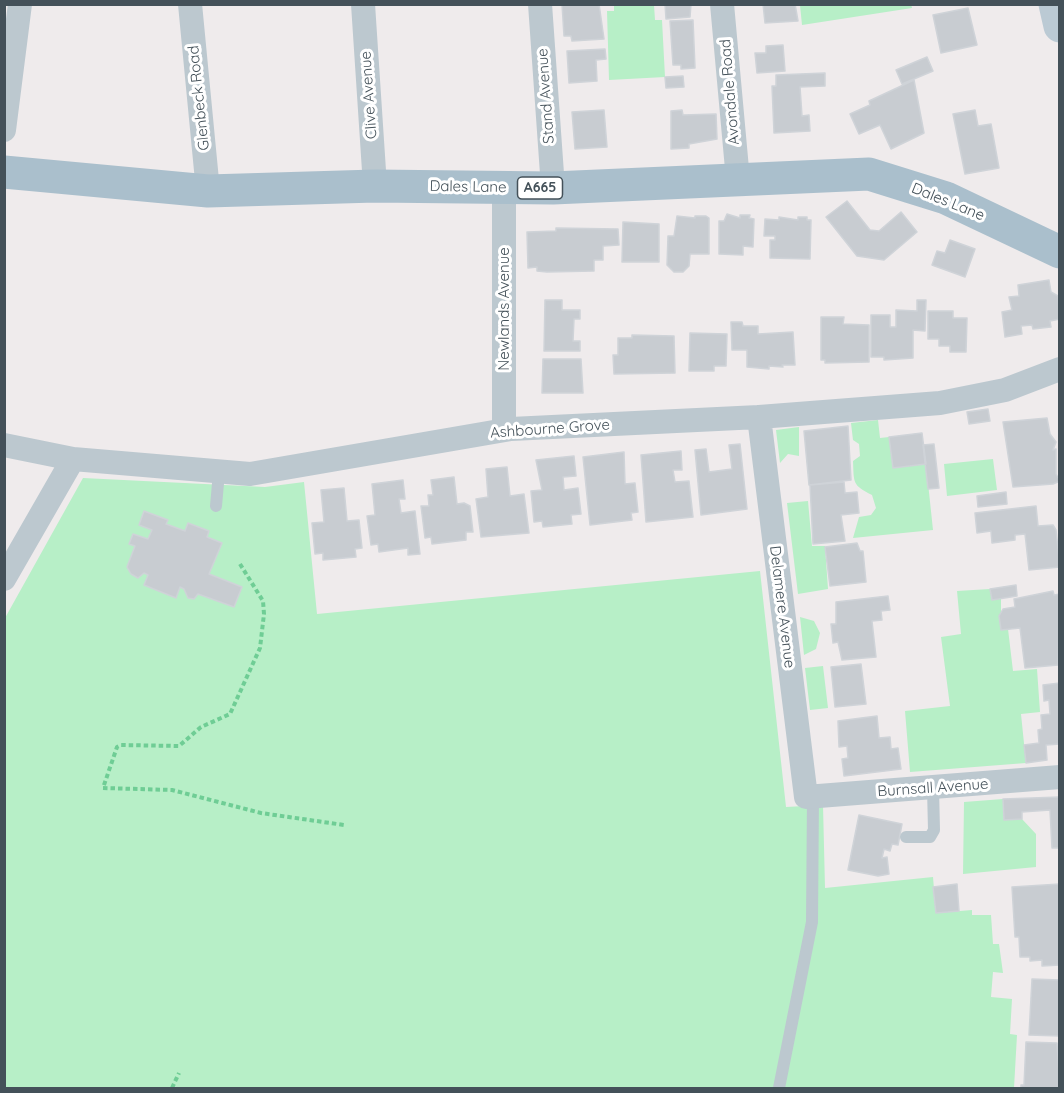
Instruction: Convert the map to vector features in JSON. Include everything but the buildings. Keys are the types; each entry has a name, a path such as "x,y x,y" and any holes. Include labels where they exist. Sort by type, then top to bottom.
{"main road":[{"path":"1055,4 1059,26"},
{"name":"Dales Lane","path":"4,172 208,191 375,186 554,188 869,174 946,198 1059,252"}],"street":[{"path":"4,130 20,4"},
{"name":"Glenbeck Road","path":"190,4 208,191"},
{"name":"Clive Avenue","path":"363,4 375,186"},
{"name":"Stand Avenue","path":"540,4 554,188"},
{"name":"Avondale Road","path":"722,4 738,180"},
{"name":"Newlands Avenue","path":"504,188 504,430"},
{"name":"Ashbourne Grove","path":"4,445 73,459 250,474 504,430 759,417 972,398 1005,390 1059,369"},
{"name":"Delamere Avenue","path":"759,417 810,796"},
{"path":"4,579 73,459"},
{"name":"Burnsall Avenue","path":"810,796 1059,777"}],"lane":[{"path":"216,506 219,472"},
{"path":"906,837 930,837 934,830 933,788"},
{"path":"778,1089 812,922 810,796"}],"path":[{"path":"240,564 259,591 264,614 260,648 233,710 201,727 179,747 121,745 117,747 103,788 172,790 261,813 344,825"},
{"path":"172,1089 179,1073"}],"green space":[{"path":"911,4 912,8 802,25 800,5"},
{"path":"614,5 654,5 655,20 662,20 665,77 609,80 607,11 614,11"},
{"path":"878,420 880,438 889,437 893,468 926,464 933,530 853,538 859,517 871,515 876,508 872,495 857,486 854,479 853,461 860,456 859,444 853,440 851,423"},
{"path":"799,427 799,456 788,454 780,463 776,430"},
{"path":"993,459 997,490 947,496 944,464"},
{"path":"83,478 265,487 304,482 317,614 760,571 786,807 823,805 825,888 933,877 936,913 972,910 972,915 991,915 993,944 999,944 1003,973 993,972 991,997 1012,999 1010,1034 1017,1035 1014,1088 5,1088 5,618"},
{"path":"808,501 812,546 825,546 828,589 798,594 787,503"},
{"path":"990,589 992,599 1001,598 1001,630 1008,629 1013,671 1037,669 1040,712 1021,714 1026,763 910,772 905,711 950,706 941,637 961,634 957,591"},
{"path":"800,617 814,621 820,633 816,649 804,655"},
{"path":"823,666 828,708 810,710 805,668"},
{"path":"1003,799 1004,820 1022,819 1036,834 1036,867 963,874 964,802"}]}
